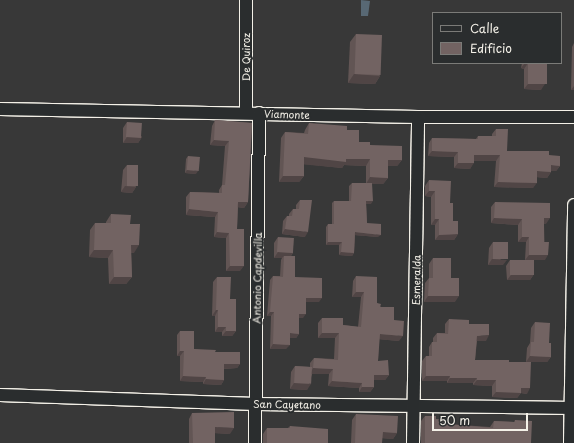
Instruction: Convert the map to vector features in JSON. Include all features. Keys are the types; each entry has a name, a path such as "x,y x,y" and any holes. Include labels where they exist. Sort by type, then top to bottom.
{"street":[{"name":"De Quiroz","path":"246,0 246,113"},
{"name":"Viamonte","path":"0,109 418,117 574,117"},
{"name":"Antonio Capdevilla","path":"255,443 259,113"},
{"name":"Esmeralda","path":"413,443 418,117"},
{"path":"570,443 572,408 574,206"},
{"name":"San Cayetano","path":"0,395 256,404 572,408"}],"water":[{"path":"361,0 370,1 368,16 361,16"}],"building":[{"path":"356,34 382,35 381,75 355,74"},
{"path":"528,64 547,64 547,84 528,84"},
{"path":"215,120 252,123 248,202 238,202 237,229 244,229 244,266 230,266 229,233 217,232 218,212 189,209 190,192 222,193 222,185 225,185 229,141 214,140"},
{"path":"127,122 142,123 141,138 126,137"},
{"path":"309,123 347,126 347,130 359,130 359,142 370,142 370,145 402,146 402,160 388,160 388,178 370,177 370,159 346,159 346,162 304,157 304,176 283,176 285,132 308,134"},
{"path":"496,129 508,129 507,151 549,151 549,155 560,156 560,166 551,165 551,172 537,171 537,183 498,182 500,155 474,155 474,163 458,163 458,152 432,151 432,138 478,139 478,136 496,136"},
{"path":"188,156 200,157 199,171 187,170"},
{"path":"127,165 138,165 138,186 127,186"},
{"path":"429,180 451,181 450,203 453,203 453,221 458,221 458,234 439,235 439,219 435,219 435,191 429,191"},
{"path":"352,183 372,183 373,201 366,201 367,223 381,224 381,235 355,232 354,253 341,252 342,242 328,242 328,224 334,224 334,201 351,201"},
{"path":"300,200 312,200 308,232 285,229 287,216 292,216 293,209 299,209"},
{"path":"495,202 550,203 550,218 544,218 544,242 549,242 548,255 529,255 529,237 522,237 522,219 494,218"},
{"path":"111,214 131,215 130,224 140,224 139,245 131,245 132,277 114,277 113,250 94,250 95,223 111,223"},
{"path":"278,237 294,238 293,253 277,252"},
{"path":"493,242 508,242 508,259 493,259"},
{"path":"284,256 295,256 295,277 322,278 322,298 306,298 306,314 299,314 299,334 290,333 290,345 273,344 274,312 270,312 273,276 283,277"},
{"path":"433,258 451,258 451,278 459,278 459,296 428,296 429,278 433,278"},
{"path":"510,260 534,260 534,275 510,275"},
{"path":"356,276 377,277 377,303 381,304 380,307 394,307 394,320 404,321 403,336 380,334 378,361 388,360 389,375 374,375 374,387 362,387 362,383 332,381 333,369 313,368 314,358 338,360 339,333 322,333 322,318 343,318 343,325 361,327 364,292 356,292"},
{"path":"217,277 231,277 230,299 236,299 236,331 226,331 226,327 218,327 218,310 216,310"},
{"path":"449,319 469,320 469,324 489,324 489,335 477,336 475,360 509,360 509,362 531,362 530,388 521,388 521,393 496,392 496,380 450,378 450,376 426,376 426,356 432,356 432,342 437,342 437,333 448,334"},
{"path":"535,322 550,323 549,343 551,343 551,357 530,356 531,342 534,342"},
{"path":"180,331 194,331 194,349 216,350 215,352 240,352 240,364 224,364 224,380 206,379 206,377 183,376 184,351 180,351"},
{"path":"295,366 312,367 311,384 294,383"},
{"path":"234,412 234,428 215,427 215,443 193,443 192,413"},
{"path":"356,414 398,416 397,433 383,432 382,443 355,443"},
{"path":"425,416 436,416 436,419 447,420 447,424 493,428 494,421 532,421 531,443 425,443"},
{"path":"290,426 328,429 328,443 267,443 267,428 290,428"}]}
